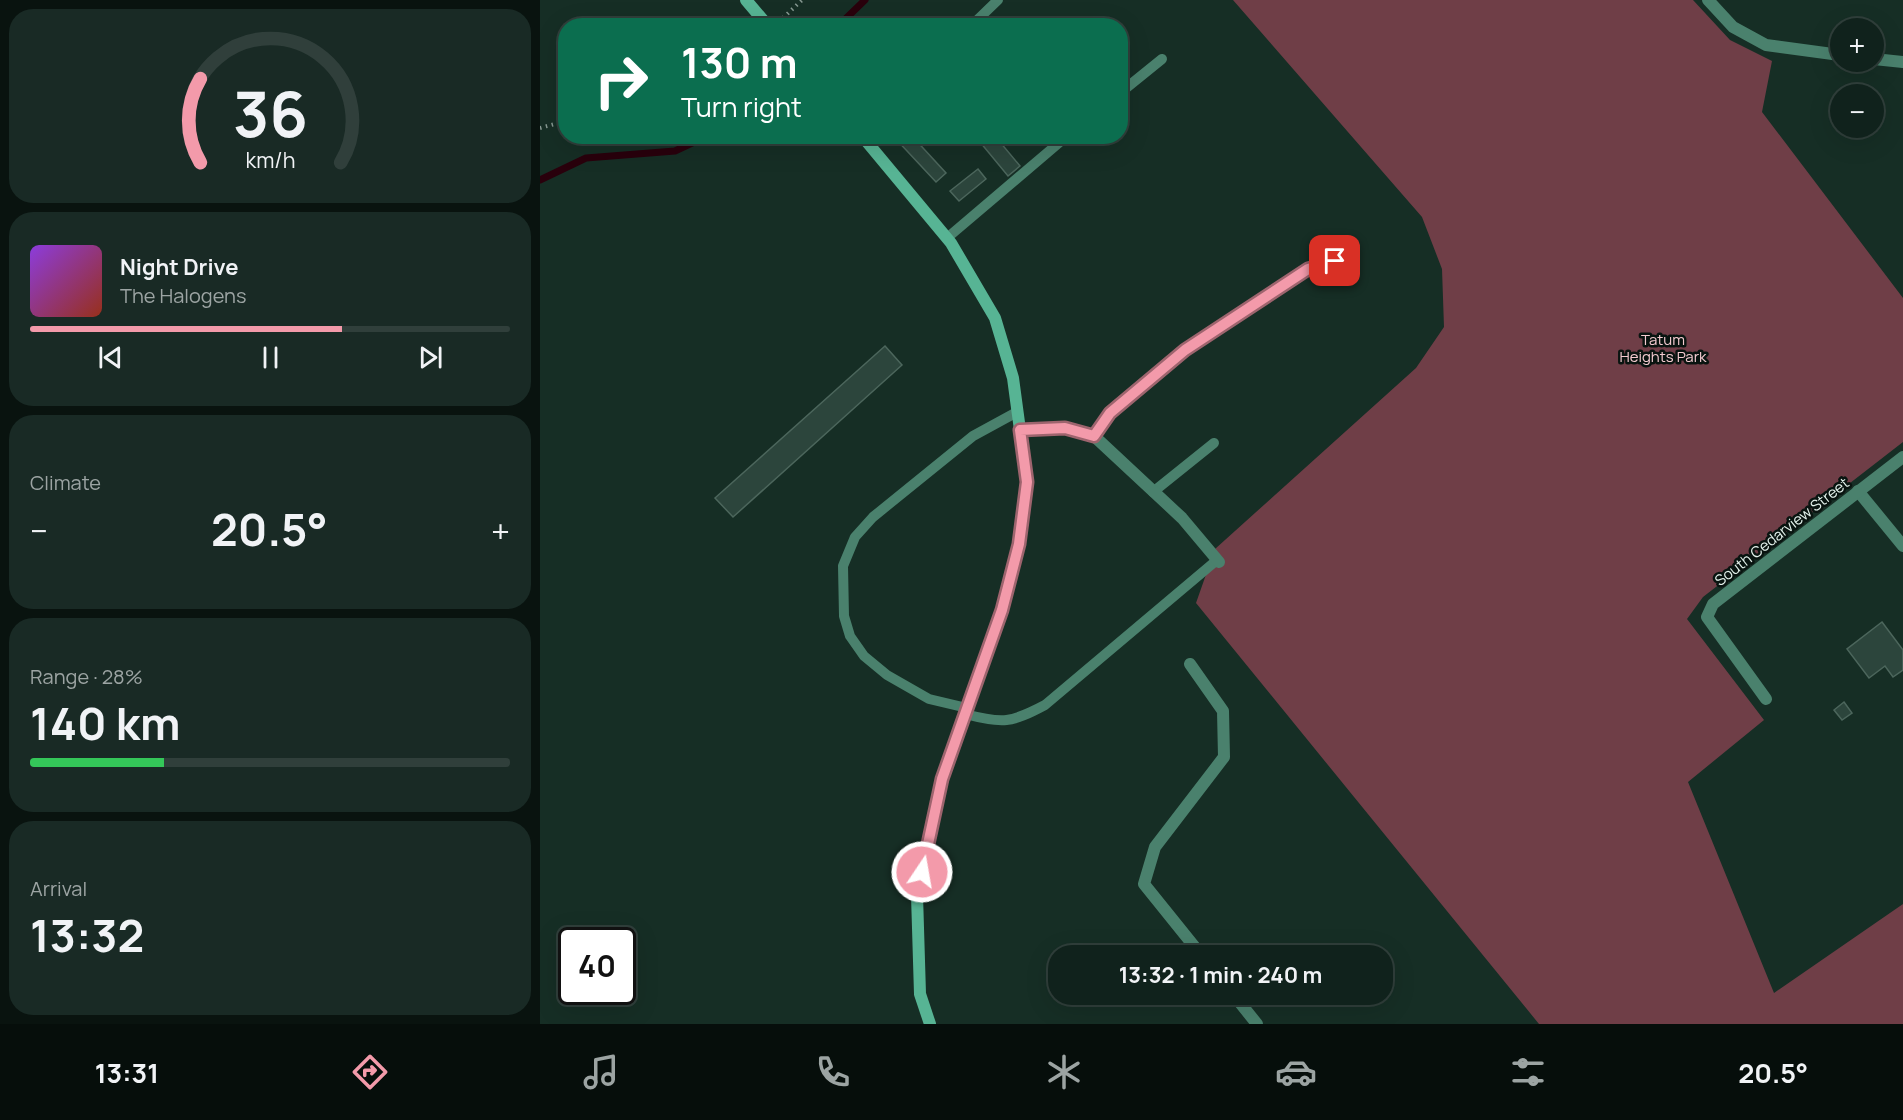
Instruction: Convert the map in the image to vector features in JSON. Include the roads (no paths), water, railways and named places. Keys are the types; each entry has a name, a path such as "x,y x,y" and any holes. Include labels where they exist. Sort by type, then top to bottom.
{"street":[{"path":"746,0 761,18"},
{"path":"1708,0 1733,27 1766,45 1830,54"},
{"path":"1884,60 1903,62"},
{"path":"869,144 947,238 994,318 1013,378 1027,482 1019,544 1002,610 942,779 917,895 920,994 930,1024"},
{"path":"1020,430 1065,428 1094,436 1182,519 1218,561"},
{"name":"South Cedarview Street","path":"1766,699 1707,617 1713,604 1903,457"},
{"path":"1858,491 1903,546"},
{"path":"1190,664 1223,711 1224,757 1155,847 1144,884 1193,945"},
{"path":"1242,1005 1257,1024"}],"lane":[{"path":"979,18 998,0"},
{"path":"1128,87 1162,59"},
{"path":"947,238 1058,144"},
{"path":"1094,436 1110,413 1185,350 1308,269 1335,261"},
{"path":"1017,412 974,436 873,517 855,537 843,566 844,615 850,636 864,656 886,675 929,699 993,721 1017,720 1045,705 1218,561"},
{"path":"1153,492 1214,443"}],"waterway":[{"path":"846,18 865,0"},
{"path":"540,180 586,158 675,151 690,144"}],"park label":[{"name":"Tatum Heights Park","path":"1663,348"}]}
